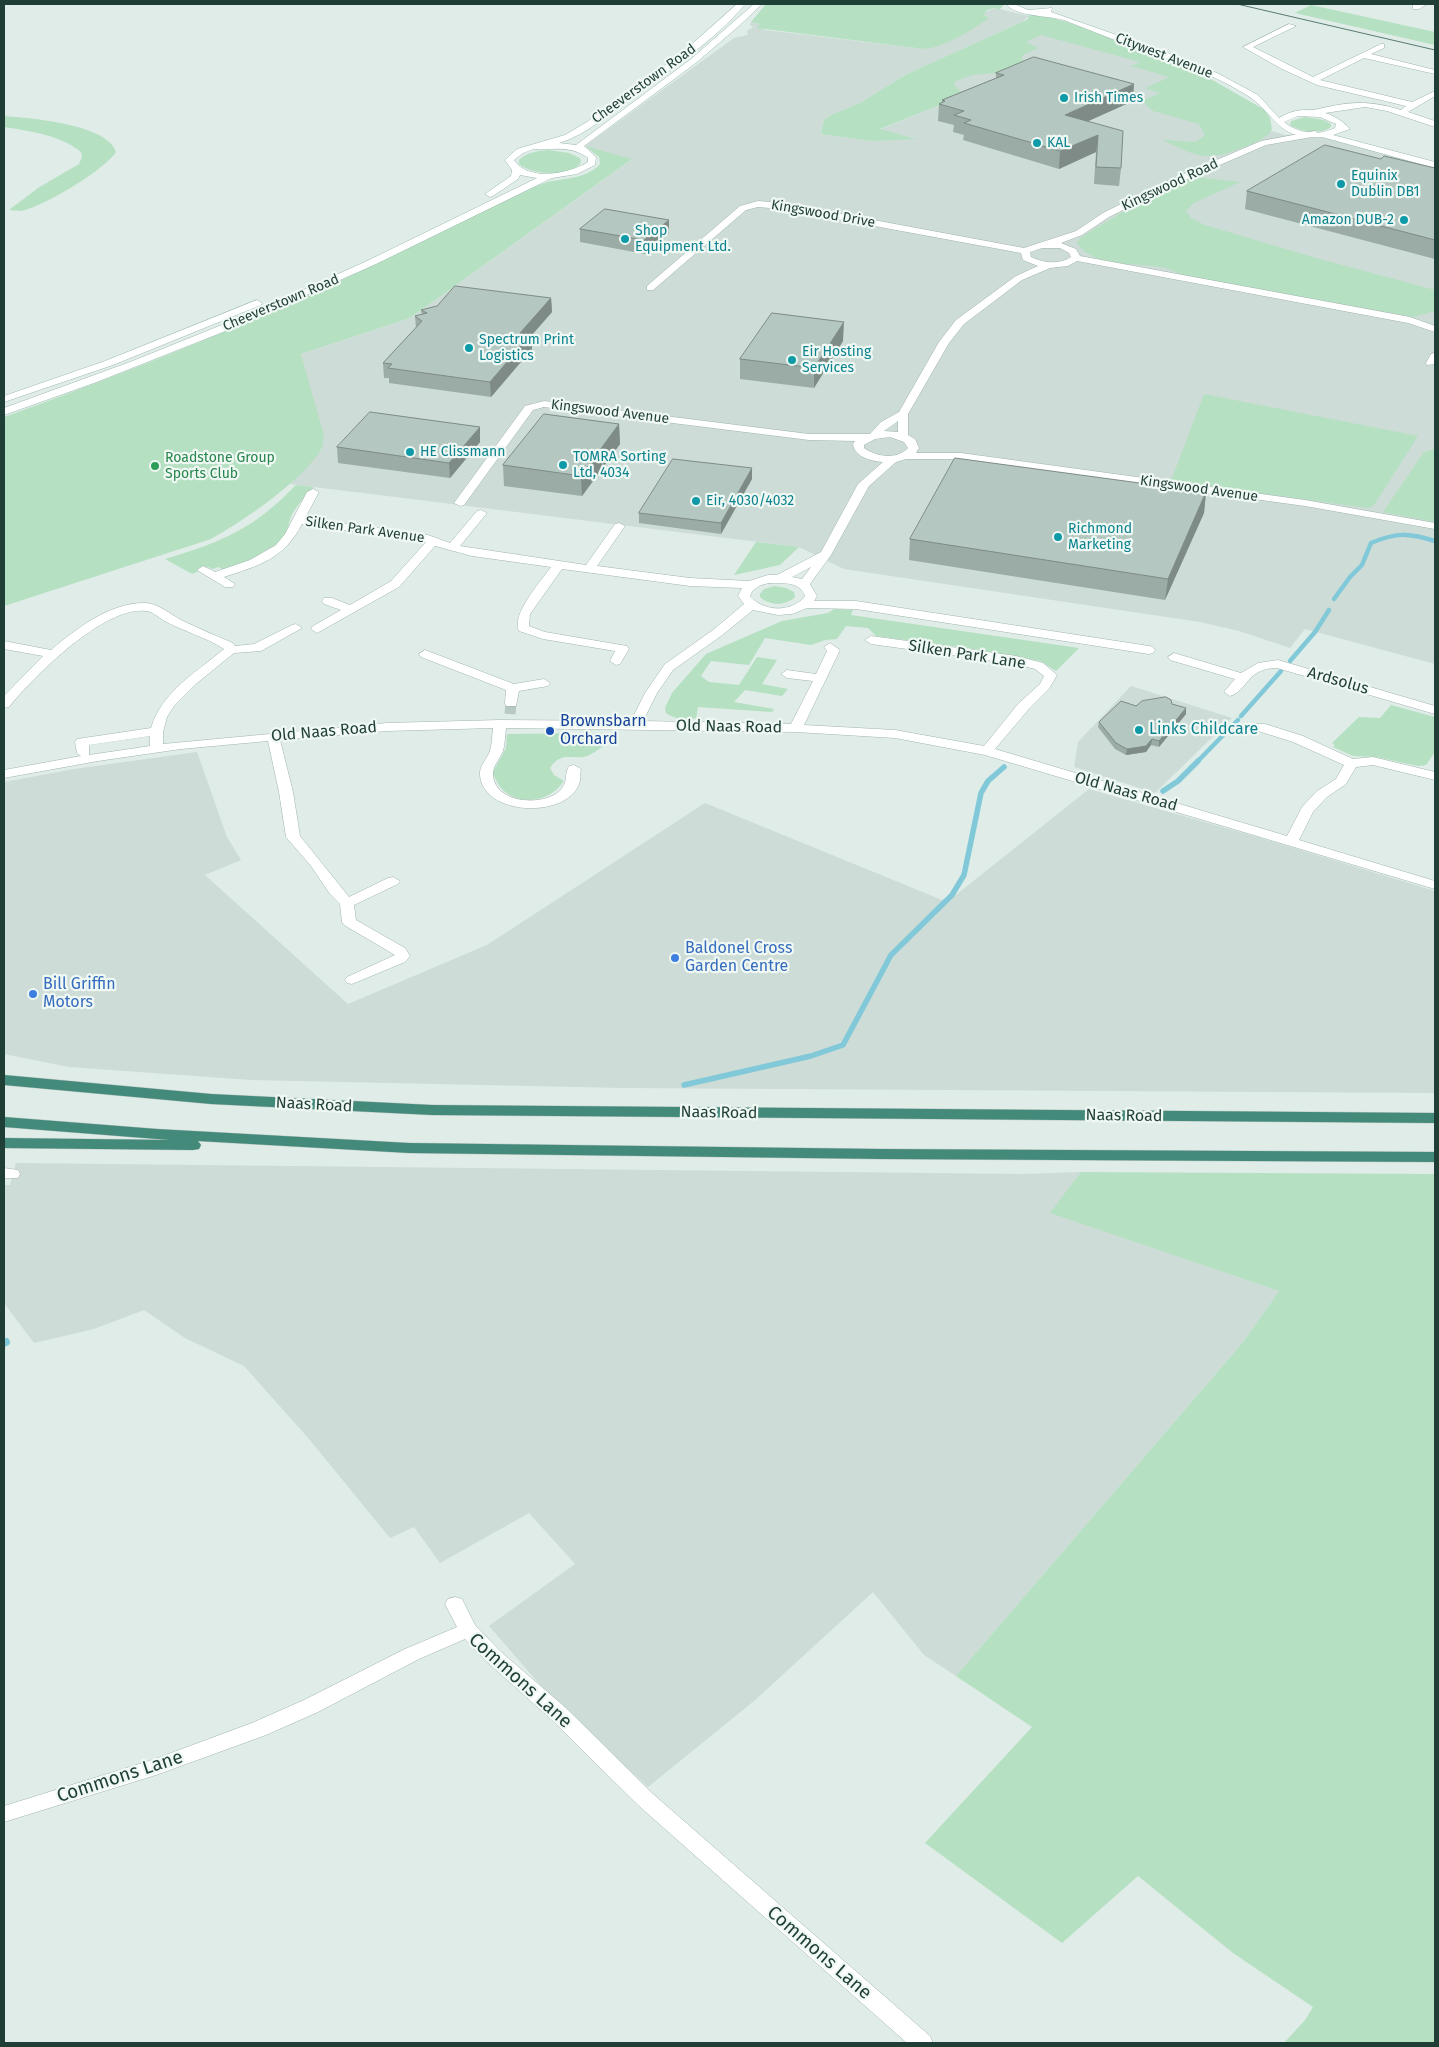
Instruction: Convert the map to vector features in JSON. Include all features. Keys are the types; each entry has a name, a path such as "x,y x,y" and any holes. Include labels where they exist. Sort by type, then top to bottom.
{"highway":[{"name":"Naas Road","path":"4,1080 211,1099 432,1110 1435,1118"},
{"path":"4,1122 157,1134 409,1148"},
{"path":"4,1143 881,1154 1435,1157"}],"street":[{"name":"Cheeverstown Road","path":"536,147 558,146 578,149 592,157 592,162 587,167 578,172 551,176 538,175 517,170 510,165 509,160 512,155 536,147 562,140 592,122 693,48 741,4"},
{"name":"Cheeverstown Road","path":"578,149 580,145 670,80 758,4"},
{"name":"Citywest Avenue","path":"1010,4 1018,10 1064,17 1200,68 1260,100 1306,114 1328,117 1340,123"},
{"name":"Citywest Avenue","path":"1039,12 1056,7 1064,17"},
{"path":"1292,26 1246,47 1312,80 1413,105"},
{"path":"1312,80 1381,46"},
{"path":"1364,55 1435,72"},
{"path":"1399,113 1435,93"},
{"name":"Citywest Avenue","path":"1260,100 1280,123"},
{"path":"1435,124 1366,104 1352,104 1346,107 1306,114 1289,115 1280,123 1292,131 1317,134 1435,165"},
{"path":"1317,134 1335,132 1339,129 1346,107"},
{"name":"Kingswood Road","path":"1264,143 1280,123"},
{"path":"1340,123 1375,148"},
{"name":"Kingswood Road","path":"1024,251 1033,246 1048,244 1079,233 1132,201 1264,143 1317,134"},
{"name":"Cheeverstown Road","path":"4,399 109,364 311,281 443,219 494,192 515,177 517,170"},
{"name":"Cheeverstown Road","path":"4,412 115,372 228,326 347,274 515,191 551,176"},
{"name":"Kingswood Drive","path":"650,288 743,208 758,204 790,207 1024,251"},
{"name":"Kingswood Road","path":"1072,253 1079,233"},
{"path":"1048,244 1072,253 1410,320 1435,329"},
{"path":"1024,251 1026,258 1051,264 1066,263 1072,253"},
{"path":"1019,278 1031,260"},
{"path":"864,484 862,452 858,444 885,424 903,414 944,342 960,322 1019,278 1051,264"},
{"name":"Kingswood Avenue","path":"460,503 529,408 544,404 809,437 890,434 961,456"},
{"path":"903,414 908,440 914,448 906,456"},
{"name":"Kingswood Avenue","path":"809,437 879,458 961,456 1305,503 1435,526"},
{"path":"807,589 864,484 894,458"},
{"path":"229,584 209,573 261,559 276,551 287,540 313,492"},
{"path":"452,548 481,513"},
{"name":"Silken Park Avenue","path":"297,520 434,540 452,548 559,565 690,582"},
{"path":"589,569 619,526"},
{"name":"Silken Park Avenue","path":"317,629 395,584 434,540"},
{"path":"778,579 825,555"},
{"path":"559,565 524,614 523,628 543,635 623,649 616,661"},
{"path":"690,582 751,585 768,579 778,579 856,606"},
{"path":"690,582 748,600 771,611"},
{"path":"748,600 745,592 751,585"},
{"path":"805,604 811,596 807,589"},
{"path":"635,725 650,693 669,667 717,633 748,600"},
{"path":"328,601 351,610"},
{"path":"717,633 771,611 790,610 805,604 856,606 1149,650"},
{"path":"4,704 24,681 53,654 86,629 117,611 138,607 151,608 229,646 231,650"},
{"path":"157,749 156,731 163,713 178,692 231,650 256,648 296,628"},
{"name":"Silken Park Lane","path":"871,640 1016,660 1039,666 1051,675 1045,686 1023,706 987,751"},
{"path":"4,645 53,654"},
{"path":"796,728 834,650 830,648"},
{"path":"425,654 513,688 544,683"},
{"path":"1174,657 1243,677"},
{"name":"Ardsolus","path":"1230,692 1253,668 1263,663 1278,664 1435,710"},
{"path":"787,674 820,678"},
{"path":"513,688 508,716 496,742 496,753 488,766 486,776 489,785 498,794 519,804 531,805 555,800 573,784 574,769"},
{"name":"Old Naas Road","path":"4,774 157,749 273,736 508,716 635,725 796,728 895,734 987,751 1435,885"},
{"path":"1260,727 1298,739 1351,763 1373,761 1433,772"},
{"path":"84,753 82,742 156,731"},
{"path":"273,736 286,792 293,837 316,863 335,891 347,902 349,922 400,952 403,956 352,980"},
{"path":"1292,841 1307,810 1322,794 1341,781 1351,763"},
{"path":"347,902 393,881"},
{"path":"455,1604 468,1630"},
{"name":"Commons Lane","path":"4,1814 156,1767 259,1729 311,1706 412,1654 468,1630 493,1656 560,1714 646,1800 922,2043"}],"shaded area":[{"path":"995,8 1029,16 1022,22 907,74 860,103 831,115 824,120 821,134 871,141 915,138 879,130 942,104 945,86 1019,44 1070,23 1190,74 1262,128 1298,139 1311,137 1337,138 1394,155 1435,163 1435,664 1305,629 1290,648 1239,631 1200,622 844,569 799,547 290,484 322,449 301,354 410,318 631,160 585,146 734,38 748,35 747,31 753,27 750,25 751,22 761,24 758,27 766,30 924,49 989,18 984,15 985,12"},
{"path":"1131,686 1232,718 1155,793 1074,767 1078,742"},
{"path":"197,752 227,837 241,860 205,875 348,1004 487,945 705,803 947,902 1089,789 1264,839 1435,891 1435,1093 623,1088 251,1080 69,1067 4,1054 4,782 74,769"},
{"path":"16,1163 1022,1174 1081,1172 1051,1213 1279,1291 1244,1341 956,1676 924,1655 873,1592 754,1701 648,1787 555,1702 489,1626 575,1564 529,1513 440,1563 414,1527 390,1538 309,1439 244,1366 185,1338 144,1310 94,1329 34,1343 4,1303 4,1185 10,1185"}],"green space":[{"path":"766,4 1002,4 1003,6 999,10 995,8 987,10 984,15 989,18 958,37 932,48 924,49 757,28 760,24 751,22"},
{"path":"1311,5 1435,32 1435,45 1295,13"},
{"path":"1036,14 1067,22 1188,66 1265,110 1270,118 1272,129 1265,137 1258,141 1223,154 1205,156 1186,151 1163,140 1196,142 1205,135 1199,124 1153,111 1142,101 1160,93 1145,88 1170,77 1131,66 1140,62 1041,35 1026,42 1038,48 1023,55 1021,58 1024,61 1006,72 972,75 954,82 959,90 976,96 942,104 880,129 917,139 871,141 821,134 824,120 831,115 860,103 907,74 1022,22 1028,19 1029,15"},
{"path":"4,116 48,121 84,129 110,142 116,152 87,178 57,196 29,209 20,211 9,210 38,188 79,164 82,157 81,152 64,141 34,132 4,127"},
{"path":"1305,117 1324,120 1331,124 1331,127 1322,131 1310,132 1290,125 1291,121"},
{"name":"Roadstone Group Sports Club","path":"585,146 632,159 410,318 301,354 324,436 323,445 311,463 270,500 211,539 4,606 4,417 148,363 243,323 384,260 526,190 548,182 588,173 600,164 599,157"},
{"path":"549,150 569,153 580,158 581,162 570,171 561,173 533,171 519,164 519,160 526,155 537,151"},
{"path":"1191,178 1240,182 1194,203 1186,211 1191,218 1205,225 1316,258 1435,290 1435,311 1413,317 1181,275 1170,269 1157,266 1099,259 1087,253 1077,243 1081,237 1136,204"},
{"path":"1204,394 1418,436 1374,505 1368,508 1171,481"},
{"path":"1435,449 1435,522 1383,512 1424,452"},
{"path":"296,485 314,487 292,514 286,533 266,552 223,570 219,567 212,569 208,567 192,574 165,559 229,536 268,511"},
{"path":"756,542 799,547 780,565 734,575"},
{"path":"775,586 794,592 795,597 787,602 778,604 768,602 760,597 764,589"},
{"path":"834,609 853,610 851,615 1079,648 1056,671 1040,661 980,650 876,636 868,628 846,626 837,639 825,640 811,645 765,638 749,665 711,661 701,676 709,682 739,685 757,657 777,660 762,684 788,689 782,696 745,690 734,702 774,709 772,712 698,707 696,718 689,719 677,718 666,713 665,708 672,693 706,654 782,621 828,613"},
{"path":"1391,705 1435,717 1435,752 1426,765 1418,766 1376,757 1353,756 1333,747 1335,745 1332,743 1359,717 1380,718"},
{"path":"607,733 608,743 593,753 583,757 564,757 554,763 550,768 554,775 564,781 547,796 525,800 515,797 505,792 498,784 493,772 506,748 507,734"},
{"path":"1081,1172 1435,1174 1435,2043 1284,2043 1305,2020 1313,2007 1233,1953 1138,1876 1062,1943 925,1843 1032,1727 956,1676 1244,1341 1279,1291 1050,1213"}],"building":[{"path":"1034,57 1134,84 1065,115 1123,131 1121,168 1096,167 1098,135 1060,151 964,123 971,120 954,115 964,111 939,104 945,101 942,100 1004,75 996,73"},
{"path":"1325,145 1381,159 1384,156 1435,168 1435,240 1247,191"},
{"path":"605,209 669,220 644,240 580,229"},
{"name":"Spectrum Print Logistics","path":"455,286 551,298 520,333 531,334 490,382 388,368 392,364 383,363 422,321 415,316 427,313 421,310 437,306"},
{"path":"772,313 844,322 814,368 740,359"},
{"path":"370,412 480,427 449,463 337,447"},
{"path":"544,414 619,424 581,476 503,465"},
{"name":"Richmond Marketing","path":"955,458 1206,492 1168,579 910,539"},
{"name":"Eir, 4030/4032","path":"673,459 752,468 721,523 639,513"},
{"name":"Links Childcare","path":"1166,697 1171,700 1172,704 1186,708 1159,741 1152,739 1146,746 1127,749 1116,743 1099,722 1121,701 1136,706 1142,701"}],"waterway":[{"path":"1334,599 1350,577 1362,565 1371,543 1396,535 1417,536 1435,541"},
{"path":"1290,661 1315,632 1329,610"},
{"path":"1241,716 1281,671"},
{"path":"1197,762 1238,720"},
{"path":"1163,791 1178,781 1197,762"},
{"path":"684,1085 811,1056 843,1045 891,955 952,895 964,875 981,793 988,781 1004,767"}],"tunnel":[{"path":"510,714 511,703"}],"tram line":[{"path":"1237,4 1435,50"}],"place":[{"name":"Irish Times","path":"1064,98"},
{"name":"KAL","path":"1037,143"},
{"name":"Equinix Dublin DB1","path":"1341,184"},
{"name":"Amazon DUB-2","path":"1404,220"},
{"name":"Shop Equipment Ltd.","path":"625,239"},
{"name":"Spectrum Print Logistics","path":"469,348"},
{"name":"Eir Hosting Services","path":"792,360"},
{"name":"HE Clissmann","path":"410,452"},
{"name":"TOMRA Sorting Ltd, 4034","path":"563,465"},
{"name":"Roadstone Group Sports Club","path":"155,466"},
{"name":"Eir, 4030/4032","path":"696,501"},
{"name":"Richmond Marketing","path":"1058,537"},
{"name":"Links Childcare","path":"1139,730"},
{"name":"Brownsbarn Orchard","path":"550,731"},
{"name":"Baldonel Cross Garden Centre","path":"675,958"},
{"name":"Bill Griffin Motors","path":"33,994"}]}
